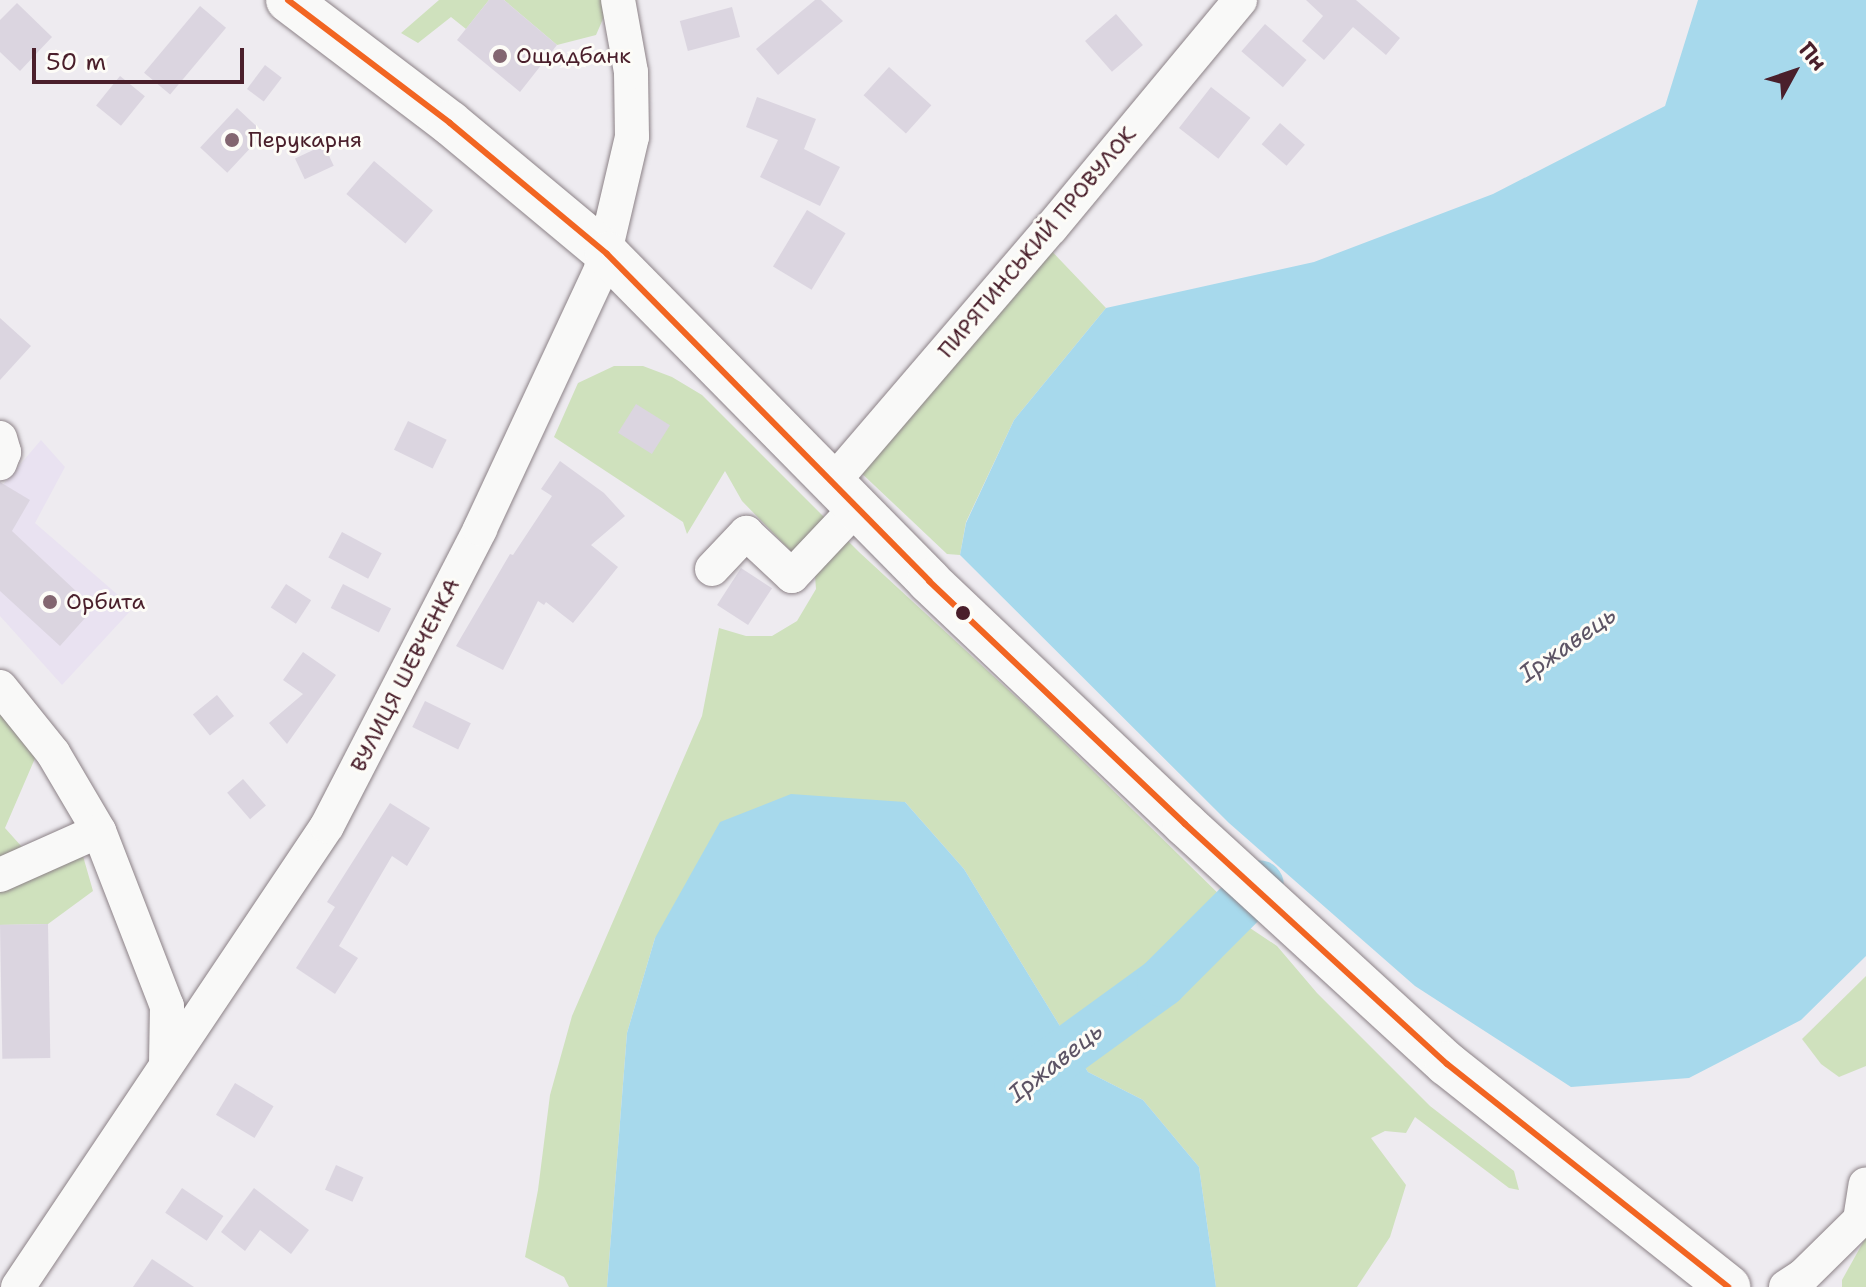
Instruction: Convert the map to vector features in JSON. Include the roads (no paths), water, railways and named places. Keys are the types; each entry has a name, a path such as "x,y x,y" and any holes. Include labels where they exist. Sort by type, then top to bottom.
{"main road":[{"path":"304,5 607,254 929,581 1185,824 1447,1064 1728,1287"}],"street":[{"name":"ВУЛИЦЯ ШЕВЧЕНКА","path":"18,1287 327,826 480,529 607,254 632,137 631,72 618,0"},
{"name":"ПИРЯТИНСЬКИЙ ПРОВУЛОК","path":"712,569 746,533 792,576 845,494 1051,228 1240,0"},
{"path":"0,438 4,452 0,463"},
{"path":"0,687 53,753 99,831 167,1006 166,1065"},
{"path":"0,875 99,831"},
{"path":"1786,1287 1803,1276 1860,1220 1866,1184"}],"water":[{"path":"1698,0 1866,0 1866,956 1801,1020 1689,1078 1571,1087 1415,986 1229,823 960,555 966,523 1014,420 1106,308 1314,262 1493,194 1665,106"},
{"path":"791,794 905,802 964,869 1088,1072 1143,1100 1199,1167 1216,1287 607,1287 627,1033 655,938 720,822"}],"waterway":[{"name":"Іржавець","path":"1019,1086 1162,982 1259,885"}],"place":[{"name":"Ощадбанк","path":"500,56"},
{"name":"Перукарня","path":"232,140"},
{"name":"Орбита","path":"50,602"}]}
